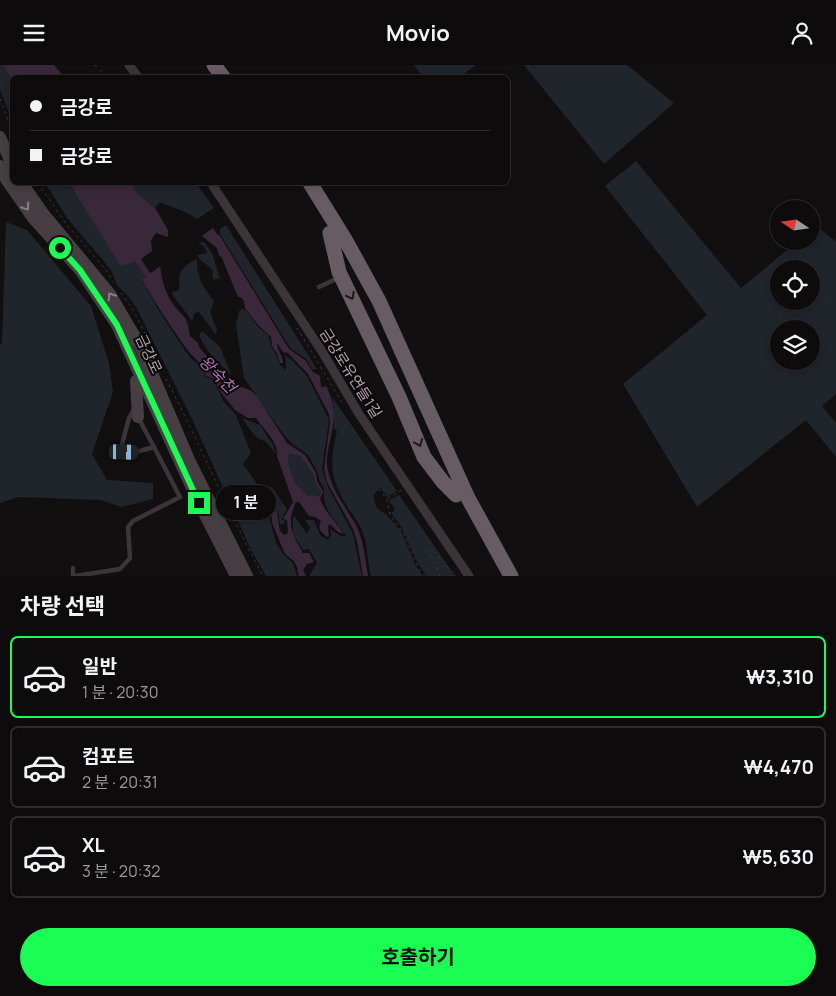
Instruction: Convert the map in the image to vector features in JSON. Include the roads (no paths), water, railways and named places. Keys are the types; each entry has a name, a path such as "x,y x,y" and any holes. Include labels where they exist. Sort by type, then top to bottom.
{"highway":[{"path":"300,185 330,233 379,323 456,495 500,576"},
{"path":"311,185 346,241 379,301 468,498 511,576"},
{"path":"330,233 342,277 400,397 424,457 443,482 456,495"}],"main road":[{"name":"금강로","path":"0,137 5,171"},
{"name":"금강로","path":"13,185 33,218 80,270 117,325 199,503 236,576"},
{"name":"금강로","path":"23,185 42,212 110,294 136,338 190,462 247,576"},
{"path":"96,293 128,357 137,413"},
{"path":"137,413 136,381 139,379 168,444 199,503"}],"street":[{"name":"금강로유연들1길","path":"213,185 312,337 359,414 469,576"}],"lane":[{"path":"320,287 342,277"},
{"path":"73,567 74,576 120,569 130,558 128,527 133,521 180,497 137,413 128,419 120,452 136,452 154,447"}],"water":[{"path":"3,65 54,65 62,75 10,75 10,77"},
{"name":"왕숙천","path":"70,185 134,185 135,191 155,208 168,230 168,237 156,233 151,240 152,251 141,259 150,273 160,266 166,291 170,300 185,318 190,336 198,343 199,347 216,367 236,385 250,390 257,396 287,443 305,455 316,473 317,481 323,491 320,499 325,509 344,534 338,532 330,524 328,526 329,536 327,537 320,530 321,521 309,516 299,502 296,502 291,516 293,534 303,553 309,553 314,562 307,564 303,570 306,576 299,576 294,561 285,554 272,523 268,506 268,500 277,512 280,531 284,535 288,533 287,520 283,519 293,502 277,456 276,446 256,418 248,418 235,410 222,394 214,379 205,375 207,371 188,351 168,323 141,279 146,277 126,248 135,262 121,266","holes":["289,454 300,456 314,475 316,485 321,491 319,497 313,495 309,497 293,479 289,464"]},
{"path":"213,228 220,236 289,349 305,360 313,372 320,376 321,387 326,386 328,390 334,415 327,465 331,482 357,527 363,545 368,576 363,576 353,529 327,482 324,469 330,422 329,414 308,374 288,353 283,352 277,343 283,360 283,363 280,363 278,355 272,346 271,337 258,325 245,308 244,301 241,297 238,297 217,248 202,236"}]}
